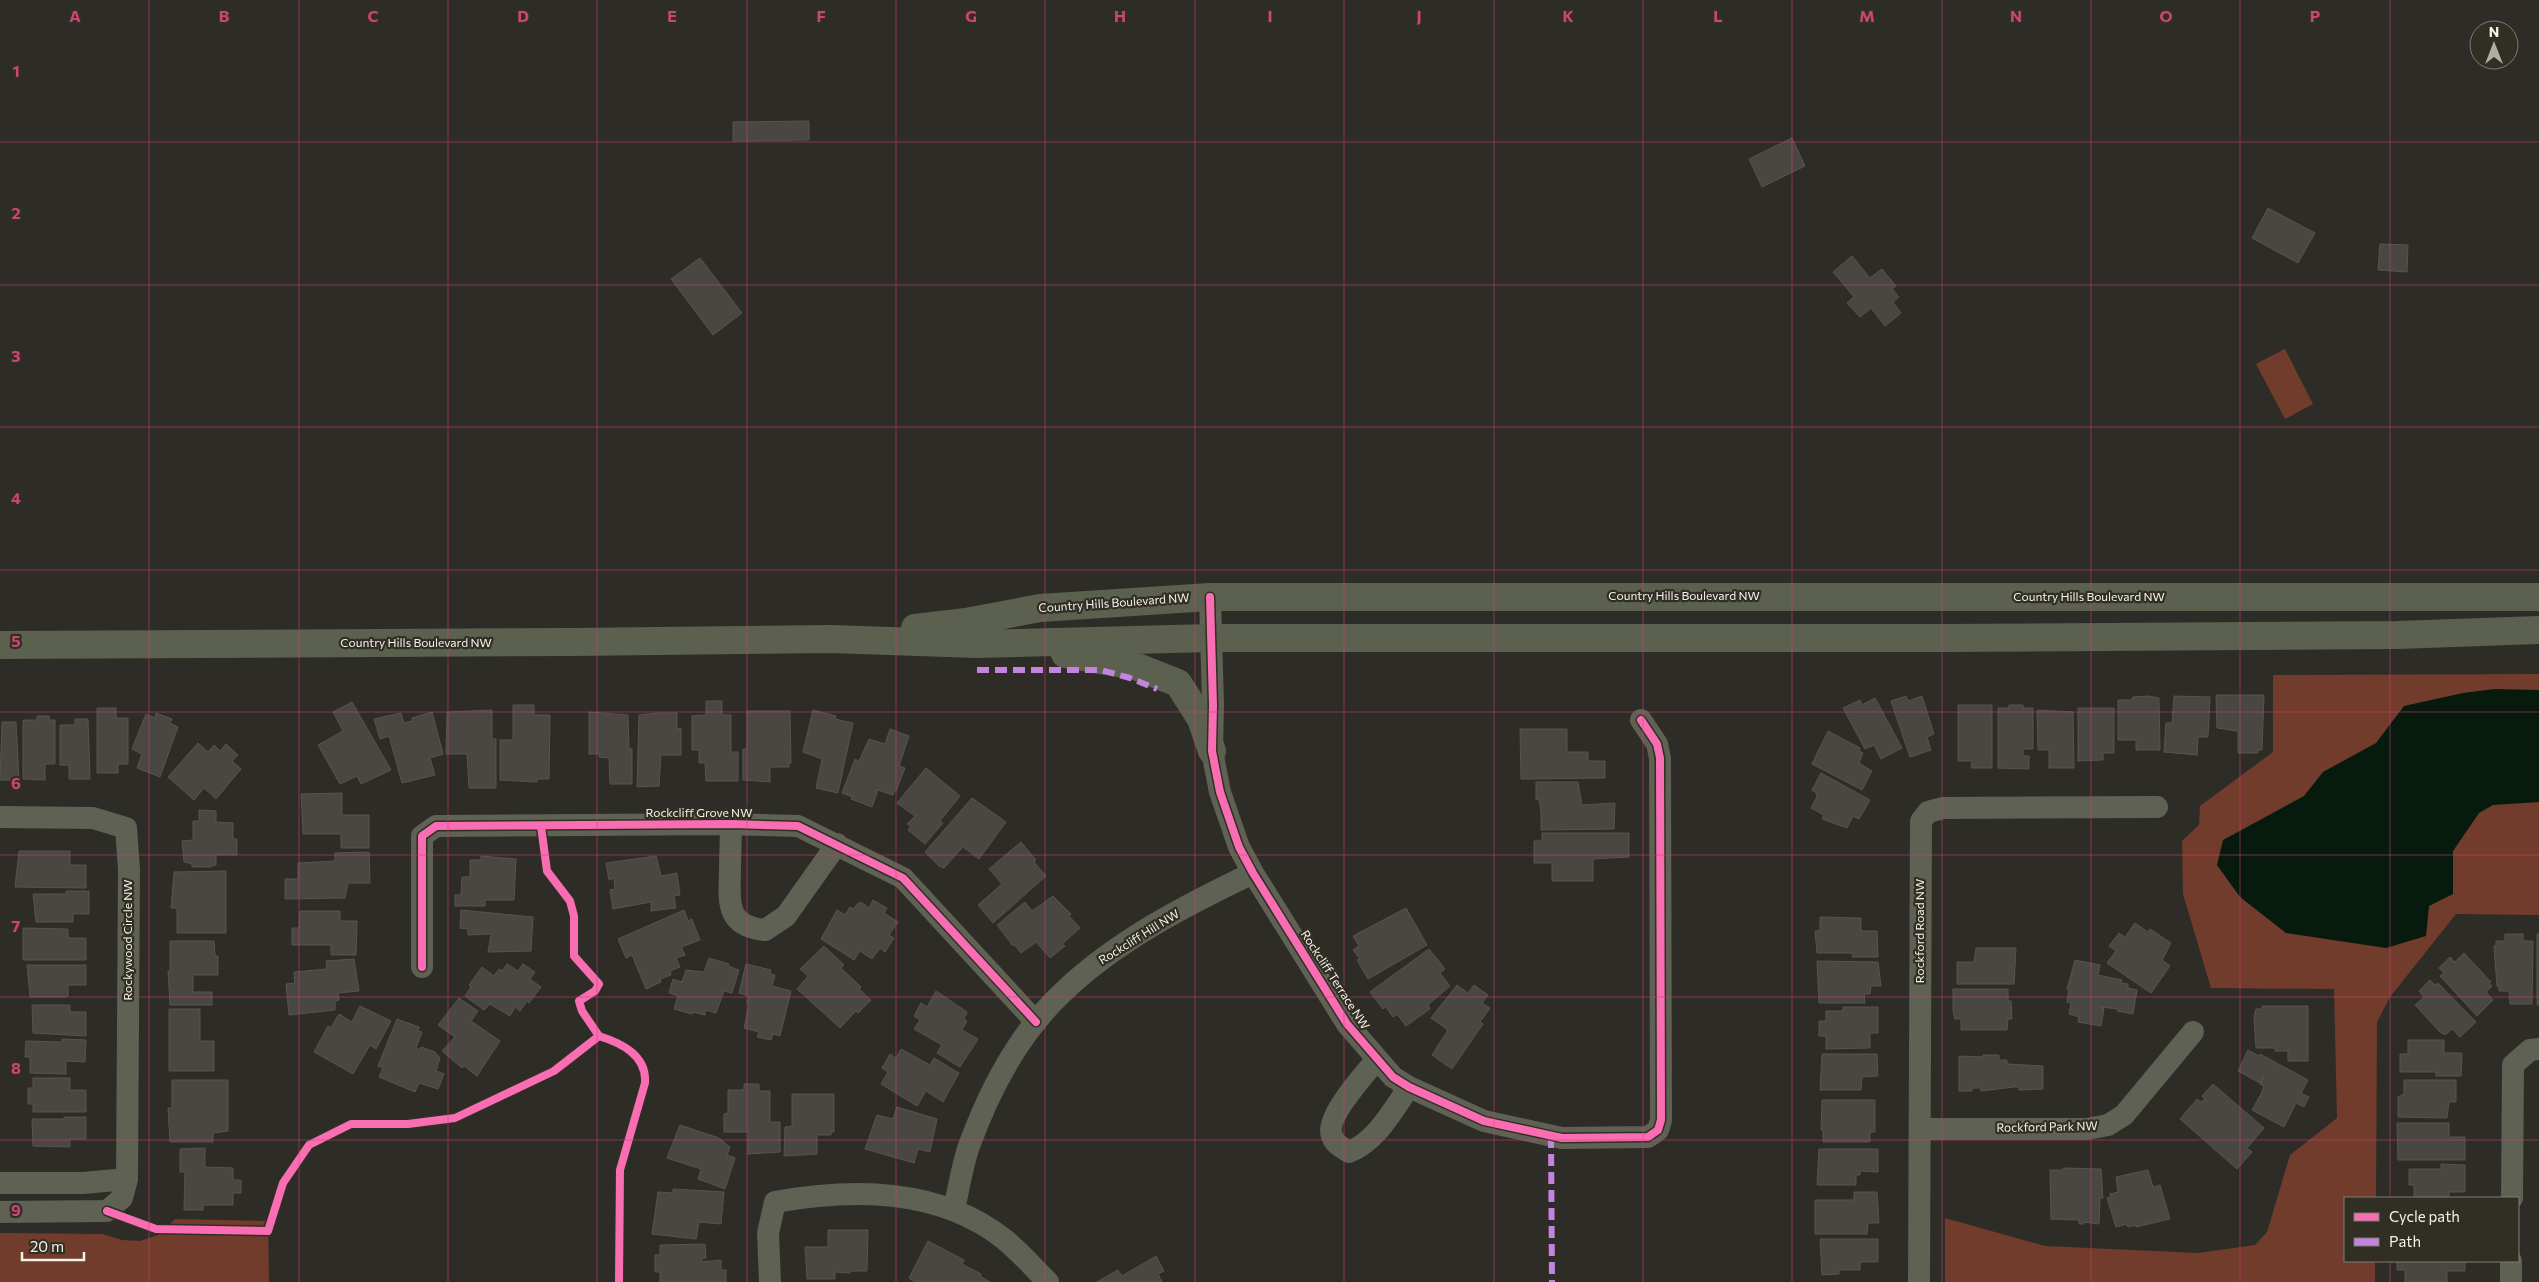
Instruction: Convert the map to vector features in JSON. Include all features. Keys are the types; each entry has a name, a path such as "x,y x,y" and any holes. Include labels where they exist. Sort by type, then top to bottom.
{"main road":[{"name":"Country Hills Boulevard NW","path":"831,639 966,622 1040,608 1210,596 2539,596"},
{"name":"Country Hills Boulevard NW","path":"0,645 831,639 1003,643 1211,638 1954,638 2397,635 2539,630"},
{"path":"1003,643 1135,666 1178,683 1201,719 1212,751"}],"street":[{"name":"Rockcliff Terrace NW","path":"1210,596 1212,751 1220,792 1239,847 1253,873 1347,1024 1377,1059 1393,1076 1409,1087 1484,1122 1562,1138 1648,1137 1658,1130 1661,1120 1660,758 1657,744 1641,720"},
{"name":"Rockford Road NW","path":"1919,1282 1920,828 1924,816 1932,810 1943,808 2157,807"},
{"name":"Rockywood Circle NW","path":"0,817 93,818 126,828 129,869 127,1179 122,1198 107,1211 0,1212"},
{"name":"Rockcliff Grove NW","path":"731,824 729,904 736,919 751,929 765,930 786,916 837,844"},
{"name":"Rockcliff Grove NW","path":"422,967 422,836 436,826 731,824 798,826 903,878 1036,1022"},
{"name":"Rockcliff Hill NW","path":"954,1209 968,1147 987,1103 1012,1053 1060,994 1122,945 1212,893 1253,873"},
{"name":"Rockford Park NW","path":"1920,1129 2087,1129 2108,1125 2124,1115 2194,1032"},
{"path":"2512,1197 2512,1065 2530,1050 2539,1050"},
{"path":"1377,1059 1333,1118 1331,1134 1337,1145 1349,1152 1361,1147 1380,1127 1409,1087"},
{"path":"0,1182 83,1183 127,1179"},
{"path":"770,1282 768,1233 775,1202 814,1195 876,1194 921,1199 954,1209 1004,1239 1048,1282"},
{"path":"2511,1262 2511,1282"}],"shaded area":[{"path":"2285,349 2313,404 2285,419 2256,364"},
{"path":"2539,674 2539,915 2456,914 2390,997 2377,1022 2376,1197 2344,1197 2344,1262 2375,1262 2375,1282 1945,1282 1945,1218 2045,1246 2198,1253 2255,1245 2267,1232 2290,1155 2337,1118 2334,989 2211,988 2183,894 2182,841 2199,825 2200,806 2273,752 2273,675"},
{"path":"2494,689 2539,690 2539,802 2493,805 2479,813 2453,851 2453,894 2429,906 2426,936 2386,948 2286,933 2240,897 2217,865 2223,840 2304,796 2323,772 2376,743 2404,706 2463,693"},
{"path":"175,1219 268,1221 269,1282 0,1282 0,1233 102,1234 122,1240 140,1241 158,1235"}],"building":[{"path":"809,121 809,140 733,141 733,122"},
{"path":"1792,138 1805,166 1762,187 1749,159"},
{"path":"2268,208 2315,233 2298,263 2252,238"},
{"path":"2380,244 2408,245 2407,272 2378,270"},
{"path":"1852,256 1870,278 1882,269 1896,286 1892,289 1899,297 1893,302 1901,313 1885,326 1871,308 1860,317 1847,303 1854,297 1833,272"},
{"path":"700,258 742,313 713,335 671,279"},
{"path":"2216,695 2264,695 2262,750 2258,750 2258,753 2238,753 2238,731 2217,728"},
{"path":"1906,696 1908,701 1922,696 1934,734 1927,737 1931,750 1910,757 1891,701"},
{"path":"2148,696 2159,698 2160,750 2136,750 2136,740 2118,740 2118,700 2132,700 2133,697"},
{"path":"2174,696 2210,697 2208,737 2198,737 2197,755 2164,752 2166,723 2172,723"},
{"path":"1875,698 1902,748 1881,759 1874,745 1865,749 1843,708 1860,700 1862,705"},
{"path":"706,701 722,701 722,715 731,715 731,752 738,752 738,781 706,781 705,763 699,763 699,750 692,750 692,716 706,715"},
{"path":"352,702 391,770 361,784 357,776 340,784 318,745 343,731 333,712"},
{"path":"513,705 534,705 534,715 550,715 549,779 537,779 537,782 500,780 500,740 513,740"},
{"path":"1958,705 1992,705 1992,768 1971,768 1972,761 1958,761"},
{"path":"2009,705 2023,705 2023,708 2033,708 2033,749 2023,749 2023,756 2029,756 2029,769 1998,768 1998,708 2009,708"},
{"path":"97,708 116,708 116,718 128,718 128,764 118,764 118,773 97,773"},
{"path":"2078,708 2114,708 2114,753 2103,753 2103,760 2078,761"},
{"path":"492,710 492,739 496,739 496,788 469,788 467,754 446,754 447,712"},
{"path":"813,710 836,716 835,719 853,723 838,793 816,788 822,759 803,752"},
{"path":"2037,710 2073,712 2074,768 2049,768 2049,750 2038,750"},
{"path":"747,711 790,711 791,763 789,763 789,767 770,767 770,782 743,780 743,749 747,749"},
{"path":"432,712 443,754 430,758 435,775 402,783 389,736 380,739 374,719 401,713 404,723 412,721 412,718"},
{"path":"589,712 628,715 629,749 632,749 632,784 610,784 609,758 599,757 600,754 589,754"},
{"path":"156,713 172,719 170,723 178,727 160,777 137,768 142,754 132,749 146,714 155,718"},
{"path":"677,713 677,729 681,728 681,755 661,755 659,786 637,787 639,715"},
{"path":"37,716 49,716 49,720 55,720 55,764 45,764 45,780 23,779 23,720 37,720"},
{"path":"75,719 88,719 90,779 69,779 69,765 60,765 60,725 75,725"},
{"path":"2,722 16,722 19,780 0,780"},
{"path":"890,729 909,736 899,766 905,768 896,791 894,790 893,795 878,790 872,807 851,799 852,797 842,793 855,759 859,761 869,739 885,744"},
{"path":"1520,729 1567,729 1567,752 1588,752 1588,761 1605,761 1605,778 1521,779"},
{"path":"1828,731 1860,748 1859,751 1863,753 1859,763 1872,771 1862,790 1812,764"},
{"path":"198,743 208,752 214,745 220,751 226,744 238,755 232,761 241,769 216,799 204,788 194,800 168,777"},
{"path":"926,768 960,796 940,821 943,823 925,844 908,830 911,827 907,824 915,816 897,803"},
{"path":"1821,773 1870,800 1859,819 1853,816 1847,828 1822,819 1824,815 1811,808 1817,797 1816,793 1812,790"},
{"path":"1536,782 1578,782 1582,805 1615,803 1614,829 1541,830 1539,799 1536,800"},
{"path":"342,793 342,815 369,815 369,848 341,848 341,834 303,834 301,794"},
{"path":"972,798 1006,822 979,859 963,847 944,868 939,866 925,852"},
{"path":"199,810 216,811 216,822 233,823 233,839 237,839 237,855 216,855 216,865 209,867 192,867 192,864 184,862 182,841 193,840 193,821 199,821"},
{"path":"1542,833 1629,833 1629,857 1593,859 1593,881 1552,881 1552,863 1534,863 1534,841 1542,841"},
{"path":"1021,842 1046,876 993,923 978,905 1002,884 989,869"},
{"path":"19,851 70,851 70,865 86,865 86,888 15,887"},
{"path":"369,852 370,883 348,883 345,898 285,899 285,879 298,879 298,863 335,861 335,853"},
{"path":"481,856 516,859 514,900 485,900 485,906 455,906 455,895 461,895 462,877 470,877 470,860 481,860"},
{"path":"656,856 661,876 677,873 680,895 674,896 676,908 651,911 651,902 613,909 610,890 615,889 614,878 609,880 606,863"},
{"path":"226,871 226,933 177,933 177,908 171,908 174,872"},
{"path":"66,891 89,891 89,914 73,914 73,922 36,922 33,894 66,894"},
{"path":"1053,896 1071,914 1069,916 1080,928 1062,944 1065,946 1050,958 1036,942 1021,953 1014,944 1013,946 997,925 1025,902 1032,911"},
{"path":"873,900 887,908 884,913 898,922 889,935 894,938 885,952 880,948 872,959 860,951 854,960 821,939 837,910 845,915 850,907 853,909 861,902 869,908"},
{"path":"1406,908 1427,945 1368,979 1357,960 1360,959 1353,950 1359,946 1353,936"},
{"path":"461,910 533,917 531,951 488,952 491,934 468,935 468,929 460,928"},
{"path":"684,910 688,921 692,919 700,940 681,947 685,955 676,958 680,967 670,971 671,975 660,979 661,982 646,989 632,955 626,958 618,939"},
{"path":"300,911 340,911 340,921 357,921 356,955 331,955 331,945 292,945 292,928 299,928"},
{"path":"1820,917 1861,918 1861,931 1877,931 1878,957 1852,957 1853,953 1817,953 1815,931 1820,931"},
{"path":"2135,923 2148,932 2150,929 2171,943 2162,960 2170,966 2151,993 2107,963 2116,951 2109,946 2119,933 2125,937"},
{"path":"23,928 68,929 68,938 86,938 86,960 23,960"},
{"path":"2505,934 2523,934 2523,941 2533,941 2532,1004 2510,1004 2509,991 2499,991 2499,986 2497,986 2494,946 2496,946 2496,941 2505,941"},
{"path":"2537,934 2539,934 2539,1005 2537,1005"},
{"path":"170,941 214,941 215,956 218,956 218,975 193,975 193,992 212,992 212,1005 170,1005 168,971 170,971"},
{"path":"824,946 844,965 841,968 861,987 859,989 871,1000 858,1013 856,1011 840,1028 797,989 808,976 800,969"},
{"path":"1976,948 2016,948 2014,984 1957,984 1957,962 1974,962"},
{"path":"1429,949 1445,969 1440,973 1450,986 1428,1005 1430,1009 1406,1026 1397,1014 1393,1017 1386,1007 1383,1009 1370,992"},
{"path":"2464,953 2491,982 2489,984 2492,986 2486,992 2493,1000 2477,1016 2440,976 2444,973 2439,968 2450,957 2455,962"},
{"path":"709,958 729,964 728,966 739,970 732,993 724,991 716,1013 706,1010 705,1015 693,1012 692,1014 674,1009 678,996 669,993 673,979 682,982 686,970 704,972"},
{"path":"354,959 359,991 338,993 339,1000 335,1001 335,1010 289,1015 286,984 295,983 294,972 327,969 326,961"},
{"path":"2075,960 2100,965 2098,975 2122,980 2121,983 2128,984 2128,988 2137,990 2133,1014 2117,1011 2118,1009 2100,1007 2104,1009 2101,1026 2078,1022 2079,1017 2069,1014 2071,1003 2067,1002 2069,989 2067,989"},
{"path":"1817,961 1878,962 1881,986 1871,986 1870,994 1864,994 1865,1003 1819,1003"},
{"path":"507,964 518,971 523,964 535,972 530,979 541,987 529,1003 527,1001 520,1011 515,1007 510,1016 490,1004 484,1010 465,996 471,987 469,985 482,967 494,976 499,969 502,971"},
{"path":"746,964 771,970 770,974 775,975 772,986 791,991 780,1036 773,1034 771,1040 757,1037 759,1032 744,1028 749,996 739,993"},
{"path":"27,965 86,965 86,985 68,985 68,996 65,997 30,997"},
{"path":"2430,980 2435,985 2438,983 2476,1022 2460,1037 2452,1029 2445,1035 2440,1032 2415,1005 2424,997 2419,991"},
{"path":"1457,985 1468,993 1474,985 1488,995 1482,1003 1490,1008 1480,1022 1483,1024 1452,1069 1432,1055 1448,1030 1431,1018"},
{"path":"1953,989 2008,989 2008,1001 2011,1001 2012,1019 2008,1019 2007,1030 1961,1030 1961,1019 1955,1019 1953,1011"},
{"path":"936,991 967,1012 964,1019 967,1021 962,1030 978,1039 960,1067 937,1053 942,1045 914,1029 920,1020 914,1016 921,1003 927,1007"},
{"path":"459,998 478,1011 471,1021 500,1041 477,1076 464,1066 462,1068 442,1051 455,1037 438,1025"},
{"path":"32,1005 70,1005 70,1012 86,1012 86,1036 33,1033"},
{"path":"360,1006 391,1021 376,1049 370,1045 353,1074 314,1052 328,1026 331,1028 339,1014 352,1022"},
{"path":"2262,1006 2308,1006 2308,1061 2288,1061 2288,1051 2275,1051 2275,1048 2256,1048 2254,1017 2256,1009 2262,1009"},
{"path":"1843,1007 1878,1007 1878,1033 1870,1033 1870,1048 1826,1049 1826,1036 1819,1036 1819,1021 1826,1021 1826,1011 1843,1011"},
{"path":"169,1009 200,1009 200,1041 214,1041 214,1071 169,1071"},
{"path":"397,1019 419,1027 418,1031 422,1032 416,1048 420,1050 421,1047 435,1052 440,1058 436,1071 444,1074 438,1089 419,1083 415,1092 379,1077 383,1068 378,1066"},
{"path":"62,1039 86,1040 85,1062 66,1061 66,1074 30,1073 30,1057 25,1057 26,1041 62,1042"},
{"path":"2408,1040 2444,1040 2444,1053 2462,1053 2461,1076 2436,1076 2436,1072 2400,1072 2400,1054 2408,1054"},
{"path":"901,1049 930,1065 934,1058 959,1073 943,1102 926,1091 917,1106 881,1084 888,1072 882,1068 890,1054 896,1058"},
{"path":"2248,1050 2259,1056 2260,1054 2308,1080 2301,1093 2309,1097 2304,1107 2296,1103 2284,1127 2252,1110 2264,1086 2260,1084 2264,1077 2260,1083 2238,1071"},
{"path":"1822,1054 1877,1054 1878,1076 1862,1077 1861,1090 1820,1090"},
{"path":"1983,1055 1999,1055 1999,1060 2007,1060 2007,1064 2043,1066 2043,1089 2019,1090 2019,1087 2014,1087 1981,1091 1981,1088 1972,1088 1972,1091 1959,1091 1959,1056 1983,1057"},
{"path":"33,1078 70,1078 70,1090 86,1090 86,1112 33,1112 33,1104 28,1104 28,1088 33,1088"},
{"path":"172,1080 228,1080 228,1131 213,1133 213,1142 170,1142 168,1108 172,1108"},
{"path":"2404,1080 2456,1080 2456,1102 2449,1102 2447,1118 2398,1117 2398,1097 2404,1094"},
{"path":"744,1084 759,1084 759,1091 770,1091 770,1122 780,1122 780,1152 748,1154 748,1132 724,1132 724,1114 728,1113 728,1090 744,1090"},
{"path":"2213,1084 2264,1128 2247,1148 2252,1152 2237,1169 2180,1119 2197,1099 2201,1102 2205,1099 2202,1096"},
{"path":"792,1094 834,1094 834,1132 831,1132 831,1135 817,1135 817,1154 784,1156 785,1127 792,1126"},
{"path":"1822,1100 1875,1100 1875,1132 1870,1132 1870,1142 1823,1142 1823,1130 1821,1130"},
{"path":"897,1107 937,1119 930,1152 918,1149 914,1163 865,1149 877,1115 893,1119"},
{"path":"64,1117 86,1117 86,1139 70,1139 70,1147 33,1146 32,1119 64,1119"},
{"path":"2397,1123 2449,1123 2449,1137 2465,1137 2465,1160 2398,1160"},
{"path":"680,1125 719,1138 730,1147 727,1155 735,1158 725,1189 698,1179 701,1169 667,1158"},
{"path":"205,1148 205,1167 233,1168 233,1180 241,1180 241,1193 233,1193 233,1205 203,1205 203,1210 184,1210 185,1172 180,1172 180,1149"},
{"path":"1819,1149 1878,1149 1878,1172 1860,1171 1860,1175 1856,1175 1856,1185 1817,1185"},
{"path":"2441,1164 2465,1165 2465,1192 2449,1192 2449,1197 2414,1197 2414,1185 2409,1185 2409,1169 2441,1169"},
{"path":"2063,1168 2101,1169 2103,1198 2100,1198 2099,1224 2084,1222 2084,1224 2079,1224 2079,1220 2051,1219 2050,1170 2063,1170"},
{"path":"2148,1170 2153,1187 2160,1185 2170,1219 2136,1227 2136,1225 2128,1227 2127,1224 2116,1227 2107,1198 2111,1197 2110,1194 2118,1192 2116,1177"},
{"path":"673,1189 724,1192 721,1224 699,1222 696,1239 652,1234 658,1192 673,1193"},
{"path":"1854,1192 1877,1192 1879,1223 1868,1223 1867,1234 1815,1234 1815,1200 1854,1200"},
{"path":"828,1230 868,1230 867,1271 835,1272 835,1279 807,1279 805,1247 828,1247"},
{"path":"1820,1239 1878,1239 1878,1262 1860,1262 1860,1270 1839,1270 1839,1274 1822,1275"},
{"path":"928,1241 964,1260 962,1264 981,1274 980,1276 990,1282 915,1282 909,1278"},
{"path":"705,1244 706,1258 702,1258 702,1262 721,1260 721,1270 726,1270 726,1282 660,1282 660,1272 655,1272 655,1255 660,1255 660,1245"},
{"path":"1156,1256 1164,1271 1158,1274 1162,1282 1097,1282 1118,1270 1122,1276"},
{"path":"2397,1262 2465,1262 2465,1271 2447,1271 2447,1282 2405,1282 2405,1270 2397,1270"}],"marked path":[{"path":"977,670 1101,670 1130,678 1157,689"},
{"path":"1551,1136 1552,1282"}],"cycle path":[{"path":"1210,597 1213,705 1212,751 1220,792 1239,847 1253,873 1347,1024 1393,1077 1409,1087 1484,1121 1562,1138 1648,1137 1658,1130 1661,1120 1660,758 1657,744 1641,720"},
{"path":"422,967 422,836 436,826 731,824 798,826 903,878 1036,1022"},
{"path":"541,826 547,871 570,901 574,916 574,956 599,984 595,991 579,1001 582,1011 599,1036"},
{"path":"107,1211 156,1229 268,1231 283,1183 309,1145 351,1124 408,1124 455,1118 554,1071 599,1036 616,1042 637,1058 642,1065 645,1083 620,1170 619,1282"}]}
